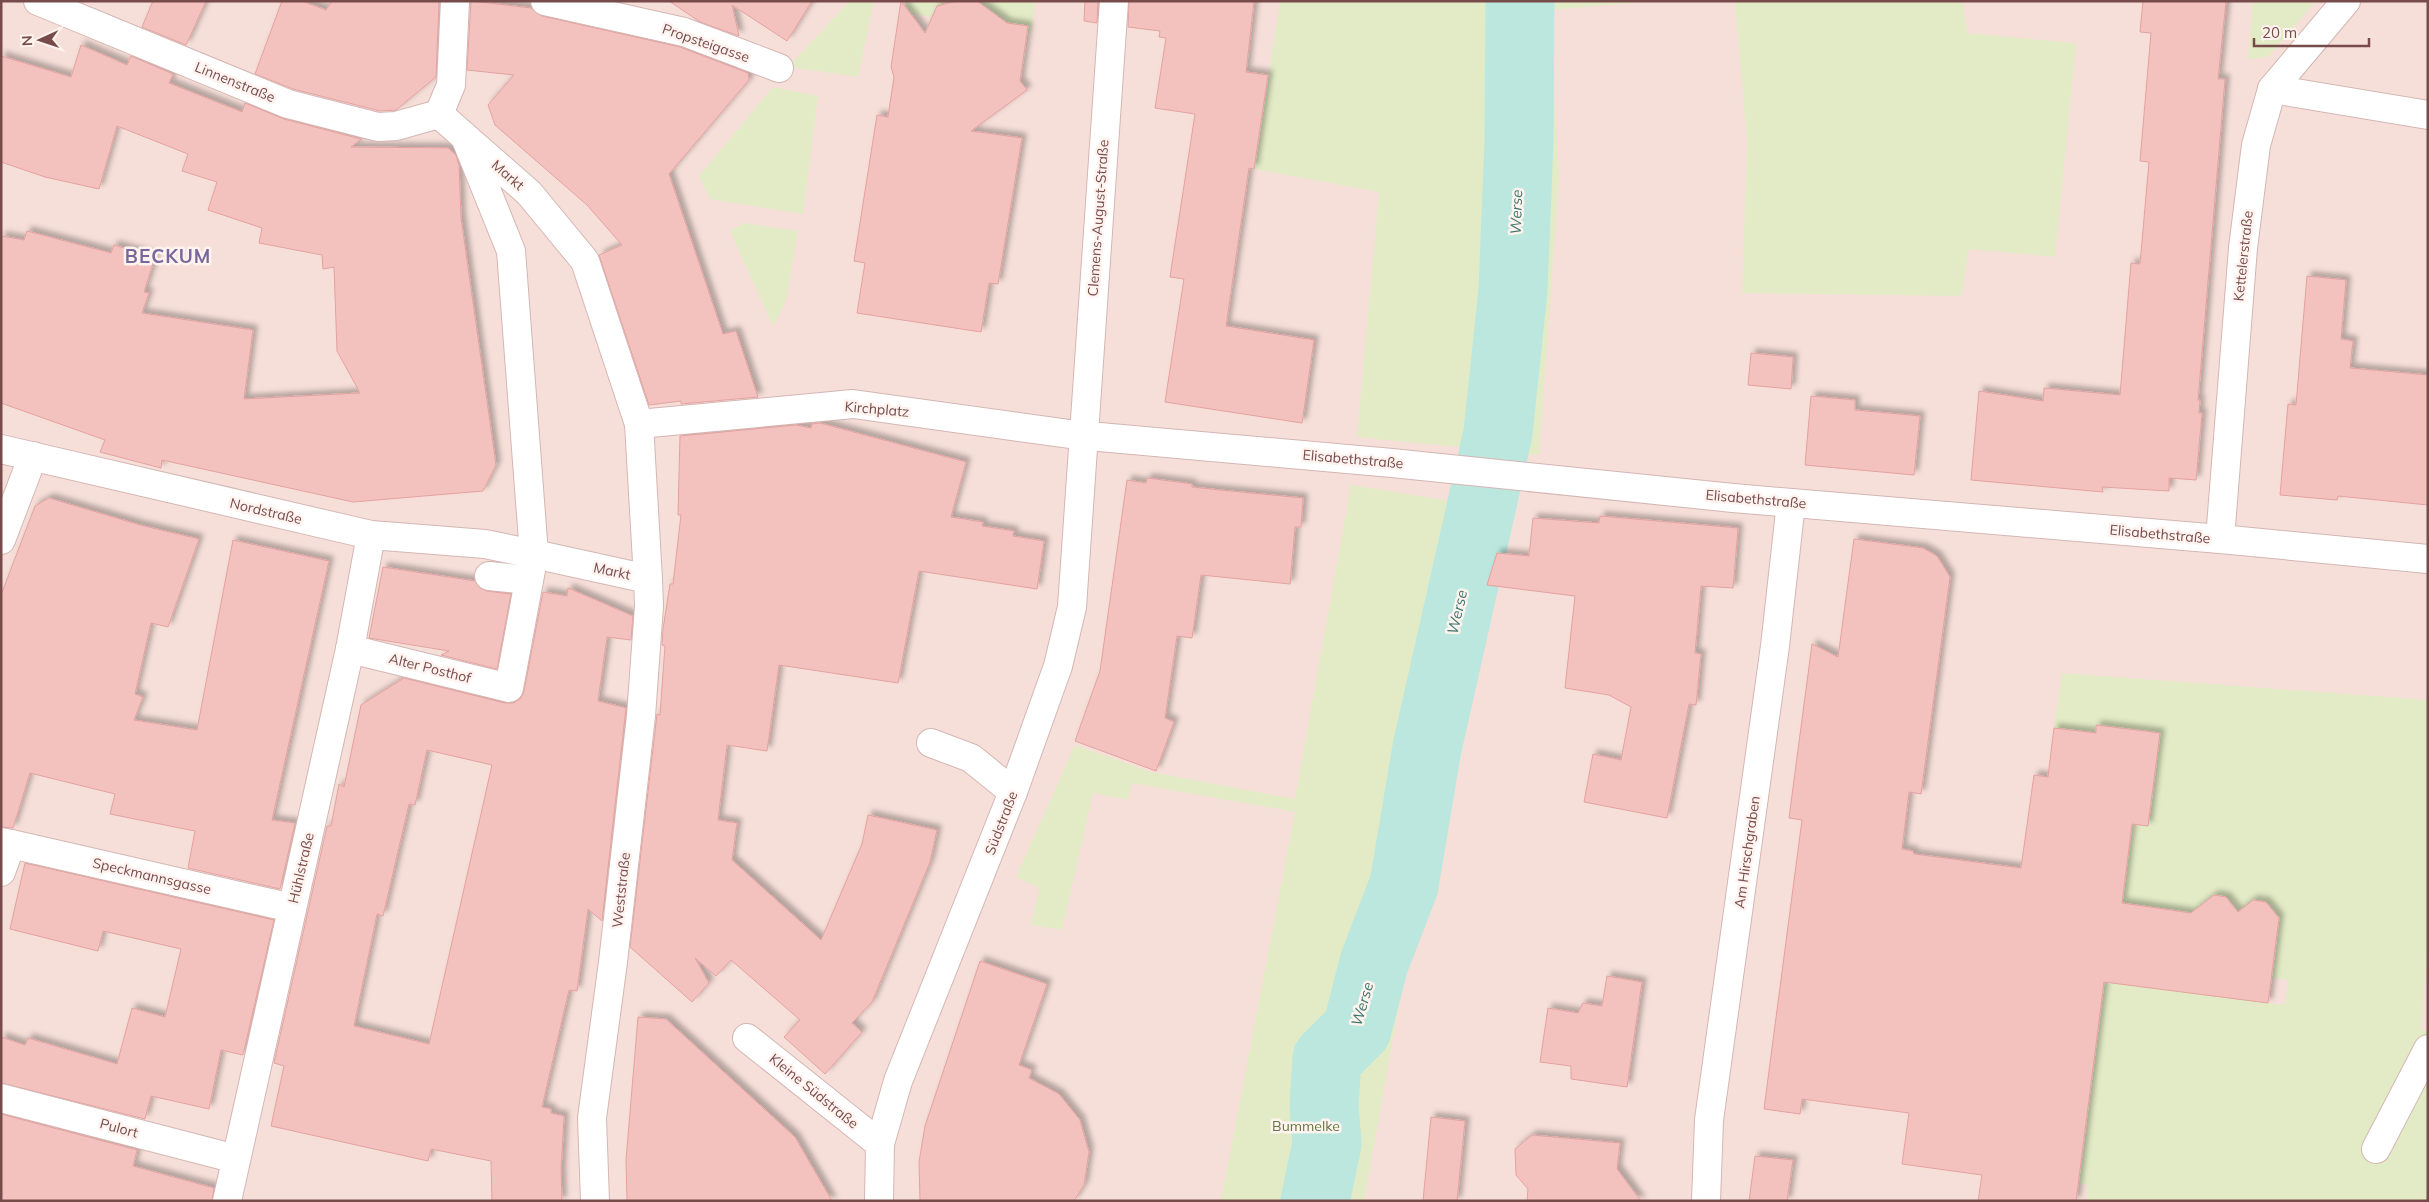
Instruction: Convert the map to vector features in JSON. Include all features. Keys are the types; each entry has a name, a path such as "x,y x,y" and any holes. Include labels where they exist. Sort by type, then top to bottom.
{"street":[{"name":"Linnenstraße","path":"38,1 288,104 378,127 396,126 439,114"},
{"path":"439,114 451,85 455,1"},
{"name":"Propsteigasse","path":"545,1 684,32 779,68"},
{"name":"Clemens-August-Straße","path":"1085,435 1096,228 1114,1"},
{"name":"Kettelerstraße","path":"2220,539 2243,248 2256,145 2272,89 2346,1"},
{"path":"2272,89 2428,115"},
{"name":"Markt","path":"439,114 529,193 585,260 639,424 648,579 531,567 511,251 465,137"},
{"name":"Kirchplatz","path":"639,424 853,404 1085,435"},
{"name":"Elisabethstraße","path":"1085,435 1791,502 2428,559"},
{"name":"Südstraße","path":"879,1201 880,1144 898,1081 1013,792 1058,666 1072,607 1085,435"},
{"name":"Nordstraße","path":"1,449 371,535 485,544 531,567"},
{"path":"1,540 33,456"},
{"name":"Am Hirschgraben","path":"1706,1201 1709,1120 1775,646 1791,502"},
{"name":"Hühlstraße","path":"227,1201 350,649 371,535"},
{"path":"489,576 531,567"},
{"name":"Alter Posthof","path":"350,649 509,688 531,567"},
{"name":"Weststraße","path":"595,1201 592,1118 613,962 641,716 649,606 648,579"},
{"path":"931,743 971,758 1013,792"},
{"name":"Speckmannsgasse","path":"1,872 6,843 292,908"},
{"name":"Kleine Südstraße","path":"747,1038 880,1144"},
{"path":"2376,1149 2428,1049"},
{"name":"Pulort","path":"1,1098 236,1159"}],"shaded area":[{"path":"1,1 2428,1 2428,1201 1,1201"}],"green space":[{"path":"850,1 874,1 858,77 788,67"},
{"path":"905,1 957,1 942,22 932,17 910,13 906,8 903,10"},
{"path":"958,1 1035,1 1031,36 1028,32 1023,36 1022,25 1002,22"},
{"path":"1280,1 1655,1 1549,10 1559,177 1539,455 1357,437 1379,192 1254,169"},
{"path":"1735,1 1963,1 1967,33 2076,43 2055,257 1969,249 1961,296 1742,293 1747,142"},
{"path":"2253,1 2316,1 2268,57 2248,59"},
{"path":"773,87 818,96 803,214 710,199 699,176"},
{"path":"744,223 798,231 786,301 773,326 730,231"},
{"name":"Bummelke","path":"1351,485 1488,507 1364,1201 1221,1201 1295,812 1132,783 1128,800 1093,793 1062,930 1031,925 1039,888 1016,877 1075,745 1151,772 1295,799"},
{"path":"2062,673 2428,700 2428,934 2421,1030 2428,1032 2428,1201 2087,1201 2088,1185 2078,1183 2100,1015 2094,981 2285,1005 2288,980 2272,978 2278,917 2266,902 2253,900 2238,912 2226,897 2214,895 2198,907 2198,914 2078,898 2132,824 2148,826 2159,740 2153,732 2097,725 2096,733 2054,728"}],"building":[{"path":"153,1 206,1 186,45 142,27"},
{"path":"282,1 302,1 326,10 332,1 439,1 436,77 396,110 380,111 293,89 255,74"},
{"path":"471,1 531,8 542,16 680,47 748,73 749,80 669,174 723,334 736,331 758,397 681,404 681,401 649,405 599,255 622,245 587,205 495,125 488,105 514,75 467,70"},
{"path":"669,1 812,1 787,41 732,5 739,36 700,22"},
{"path":"901,1 925,33 937,6 957,1 977,1 1007,23 1028,26 1020,81 1027,90 971,131 1022,138 998,284 989,283 981,332 857,313 865,263 854,261 877,115 888,117 894,77 891,67"},
{"path":"1085,1 1098,1 1097,23 1084,21"},
{"path":"1129,1 1254,1 1246,72 1268,75 1254,169 1249,168 1226,326 1314,340 1302,423 1165,402 1184,279 1170,277 1195,114 1155,108 1166,38 1159,37 1160,31 1128,27"},
{"path":"2143,1 2226,1 2218,79 2225,79 2198,400 2200,400 2199,413 2202,413 2196,480 2169,478 2169,491 2102,487 2103,492 1971,480 1979,391 2043,401 2044,388 2120,395 2131,263 2140,264 2149,162 2140,161 2151,33 2140,32"},
{"path":"81,45 127,65 131,56 173,74 169,83 242,112 245,103 284,119 361,139 351,147 448,148 456,155 459,165 461,218 496,465 483,491 353,502 162,460 161,468 100,452 105,440 1,403 1,236 24,240 27,231 111,253 114,245 155,257 144,292 149,293 142,313 253,330 244,399 360,393 337,351 334,267 323,269 322,255 259,243 262,228 208,210 217,182 182,171 188,154 117,126 99,189 45,177 1,162 1,56 71,77"},
{"path":"2307,276 2346,280 2341,339 2353,341 2350,368 2428,375 2428,505 2338,496 2337,500 2280,495 2288,404 2296,405"},
{"path":"1751,353 1793,357 1791,389 1748,385"},
{"path":"1811,396 1855,400 1855,410 1920,416 1914,475 1805,465"},
{"path":"820,423 966,462 951,517 983,522 982,526 1014,531 1013,536 1044,541 1037,589 919,571 898,683 779,665 767,751 727,745 718,820 737,823 732,860 821,940 862,844 868,815 937,830 930,862 872,1002 852,1023 862,1032 825,1074 784,1037 800,1020 731,960 716,976 695,958 709,983 692,1002 630,947 657,714 660,715 665,646 662,645 663,629 670,584 673,584 681,515 678,515 680,436 796,425 811,428 812,424"},
{"path":"1147,478 1192,484 1192,487 1303,498 1301,527 1295,527 1290,584 1201,575 1192,638 1177,636 1165,718 1174,722 1156,771 1075,741 1100,671 1127,480 1146,483"},
{"path":"49,498 140,525 199,539 168,627 151,623 135,694 143,697 134,720 197,730 233,540 329,561 272,820 295,823 280,889 188,868 195,831 110,814 115,794 30,773 13,828 1,827 1,595 35,506"},
{"path":"1600,516 1738,528 1733,588 1701,586 1695,653 1701,654 1696,705 1689,704 1667,818 1584,802 1593,754 1621,760 1631,707 1609,695 1565,688 1575,596 1487,585 1497,553 1529,556 1533,518 1599,523"},
{"path":"1854,539 1923,548 1937,556 1950,577 1921,794 1909,792 1902,849 1913,851 1914,854 2021,868 2034,775 2048,777 2054,728 2096,733 2096,725 2160,733 2148,826 2132,824 2122,903 2191,913 2214,895 2226,897 2238,912 2253,900 2266,902 2279,918 2268,1003 2104,982 2076,1201 1978,1201 1982,1175 1902,1164 1909,1113 1802,1099 1800,1114 1764,1109 1802,820 1789,818 1812,644 1838,657"},
{"path":"383,567 475,581 480,588 487,591 511,594 497,669 441,655 449,651 369,638"},
{"path":"568,588 633,616 631,640 607,637 598,701 626,708 602,921 588,909 577,991 569,990 542,1107 551,1109 551,1113 564,1116 561,1170 562,1201 492,1201 491,1161 431,1149 428,1161 271,1126 284,1066 274,1063 327,826 331,826 339,784 344,787 361,705 404,678 505,703 514,703 521,698 524,691 543,592 567,596","holes":["427,750 492,765 429,1044 354,1026 377,914 383,916 409,804 415,805"]},
{"path":"25,863 274,920 243,1055 221,1050 209,1109 151,1096 145,1119 1,1083 1,1037 25,1045 28,1038 117,1064 132,1008 165,1017 181,949 103,931 98,951 10,929"},
{"path":"980,961 1047,984 1019,1065 1032,1070 1029,1078 1059,1094 1080,1120 1089,1152 1084,1185 1074,1201 920,1201 919,1162 925,1126"},
{"path":"1607,976 1642,982 1627,1087 1571,1079 1571,1066 1540,1062 1548,1008 1578,1013 1583,1003 1602,1006"},
{"path":"638,1017 666,1019 795,1137 832,1201 627,1201 626,1160"},
{"path":"1,1114 137,1150 133,1166 214,1188 212,1201 1,1201"},
{"path":"1431,1117 1465,1121 1457,1201 1423,1201"},
{"path":"1532,1135 1620,1143 1617,1169 1641,1201 1527,1201 1528,1189 1516,1175 1515,1149"},
{"path":"1755,1156 1793,1160 1787,1201 1749,1201"}],"waterway":[{"name":"Werse","path":"1315,1201 1327,1144 1324,1105 1327,1059 1357,1029 1374,963 1404,885 1427,748 1498,433 1513,290 1519,141 1520,1"}],"district":[{"name":"BECKUM","path":"168,256"}]}
